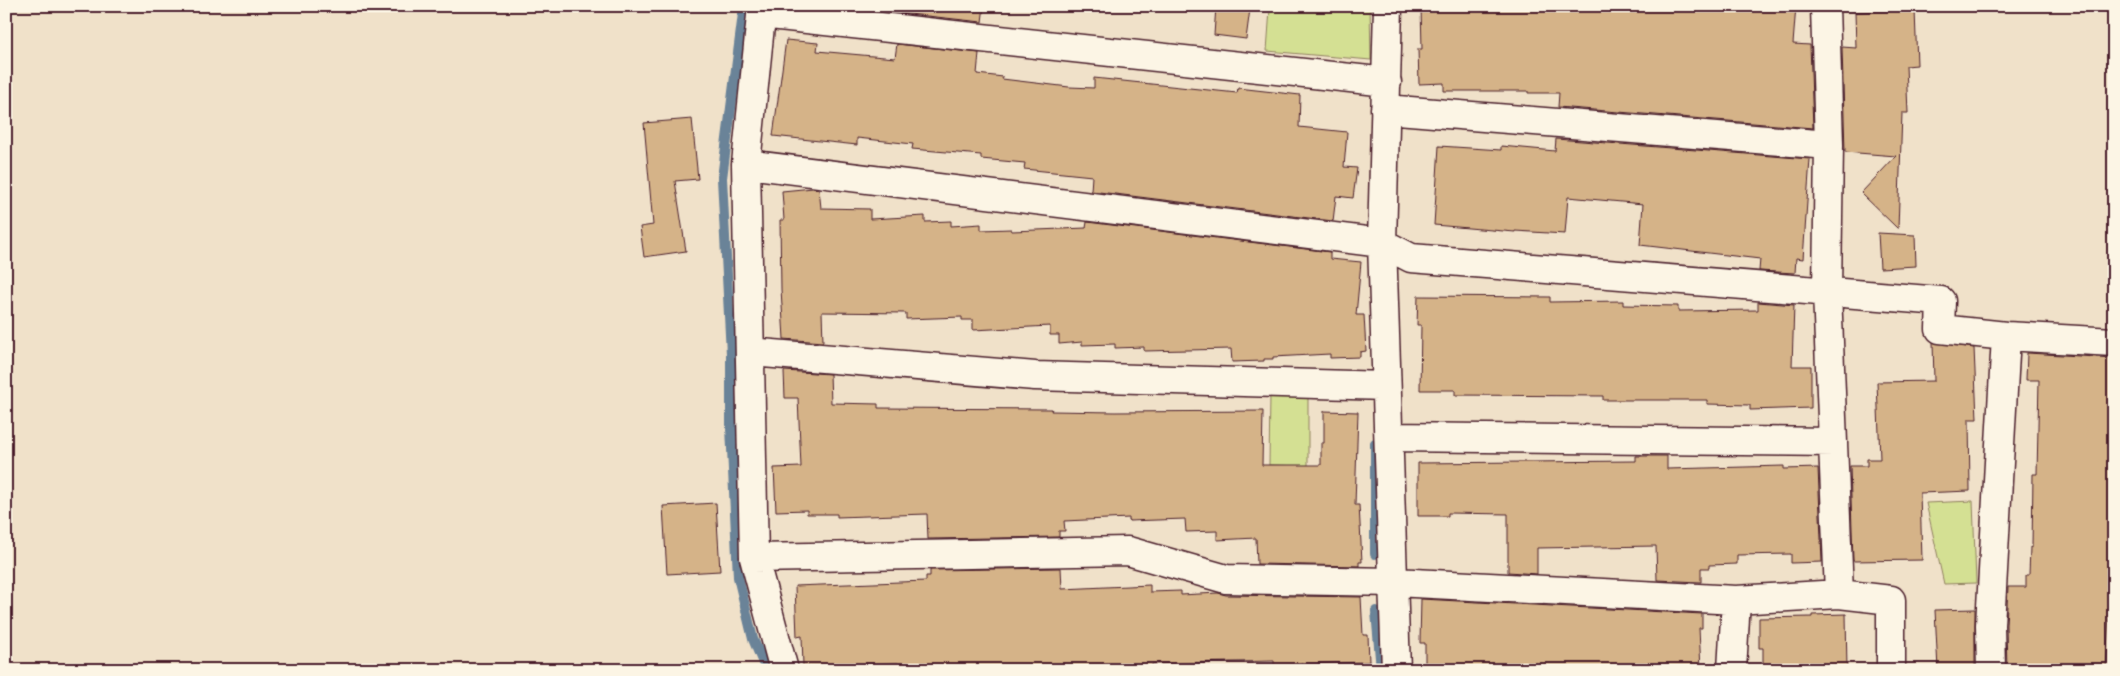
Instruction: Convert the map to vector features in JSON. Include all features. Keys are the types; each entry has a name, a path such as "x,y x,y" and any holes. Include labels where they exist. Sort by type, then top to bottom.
{"street":[{"path":"1388,6 1382,243 1395,582 1396,670"},
{"path":"1825,6 1829,145 1827,292 1839,594"},
{"path":"784,670 754,558 746,164 762,10 1387,82"},
{"path":"1385,110 1829,145"},
{"path":"746,164 1382,243 1411,258 1941,301 1940,329 2006,336 2114,342"},
{"path":"1991,670 1990,625 2006,336"},
{"path":"750,352 1035,376 1386,386"},
{"path":"1389,437 1833,442"},
{"path":"754,558 1128,551 1226,579 1395,582 1736,600 1839,594 1891,600 1891,670"},
{"path":"1732,670 1736,600"}],"green space":[{"path":"1294,6 1370,6 1371,60 1267,51 1270,9 1293,10"},
{"path":"1270,396 1308,396 1308,466 1269,465"},
{"path":"1973,501 1976,583 1944,584 1926,503"}],"building":[{"path":"900,6 984,6 982,22 900,13"},
{"path":"1216,6 1250,9 1246,39 1214,35"},
{"path":"1796,6 1793,44 1810,45 1813,128 1558,107 1559,93 1444,91 1444,83 1419,84 1418,49 1422,49 1421,7"},
{"path":"1915,10 1917,65 1906,66 1908,113 1902,113 1898,229 1861,193 1896,156 1845,152 1842,47 1856,48 1855,12"},
{"path":"786,40 818,43 817,51 895,58 897,44 979,53 977,74 1069,87 1094,88 1094,78 1237,93 1238,88 1300,95 1299,127 1347,132 1344,167 1357,168 1353,198 1336,196 1333,221 1091,191 1092,176 1024,169 1025,163 981,159 981,155 912,149 913,144 857,138 857,145 773,136"},
{"path":"692,119 698,179 675,181 686,251 644,257 640,227 653,225 644,123"},
{"path":"1556,139 1810,159 1803,259 1796,258 1795,273 1759,271 1760,259 1640,245 1643,204 1568,197 1565,234 1434,225 1439,146 1501,150 1501,146 1555,151"},
{"path":"819,189 821,208 870,209 870,219 925,216 925,222 951,221 951,226 981,224 981,230 1011,229 1012,231 1086,228 1087,222 1330,252 1330,259 1361,262 1356,315 1364,315 1366,351 1360,352 1360,357 1330,358 1330,354 1273,357 1273,359 1264,359 1264,361 1232,362 1231,349 1144,351 1144,347 1115,348 1115,344 1082,345 1082,342 1059,344 1059,335 1050,335 1050,326 973,330 973,320 962,320 962,317 906,319 906,313 822,312 823,342 784,339 780,220 784,220 782,191"},
{"path":"1878,233 1915,235 1916,266 1880,268"},
{"path":"1418,296 1550,297 1550,302 1623,301 1623,305 1678,306 1678,311 1758,310 1758,302 1794,305 1792,366 1811,366 1811,408 1750,410 1750,405 1707,404 1707,400 1603,400 1603,396 1455,395 1455,390 1420,390 1421,325 1417,325"},
{"path":"1933,342 1974,348 1977,419 1969,419 1970,491 1920,493 1922,560 1853,561 1850,466 1867,466 1867,459 1880,459 1877,382 1934,381"},
{"path":"2027,353 2114,358 2114,583 2112,614 2109,614 2106,669 2007,670 2006,625 2008,587 2026,587 2026,575 2029,575 2030,547 2032,548 2033,474 2037,474 2039,380 2026,380"},
{"path":"784,371 830,374 831,403 878,404 878,408 1052,409 1051,411 1115,412 1263,411 1262,465 1321,465 1321,443 1324,443 1324,411 1358,412 1355,505 1359,505 1362,562 1359,562 1359,566 1257,564 1256,538 1217,540 1217,531 1186,532 1185,519 1129,521 1129,518 1064,521 1065,531 1059,531 1059,537 928,539 927,514 837,517 837,514 807,514 807,510 776,511 774,468 801,467 798,398 785,398"},
{"path":"1636,456 1667,456 1667,469 1784,466 1784,469 1818,468 1822,562 1791,563 1791,554 1737,555 1737,564 1709,565 1709,568 1701,568 1701,582 1657,580 1656,546 1537,548 1537,574 1508,572 1508,514 1448,513 1448,516 1418,516 1418,463 1636,461"},
{"path":"716,503 720,571 667,574 663,506"},
{"path":"1061,568 1062,589 1150,585 1150,592 1181,591 1181,595 1218,593 1226,595 1361,597 1363,635 1368,635 1369,662 1301,664 1301,670 1274,670 1274,661 1152,664 1152,670 898,670 898,663 803,666 802,636 797,637 795,586 926,581 926,576 930,576 930,570"},
{"path":"1421,599 1702,614 1702,628 1699,628 1701,670 1425,670 1425,643 1420,643"},
{"path":"1975,609 1975,670 1938,670 1935,610"},
{"path":"1846,614 1847,670 1763,670 1763,648 1759,648 1759,618"}],"waterway":[{"path":"744,6 722,178 731,354 731,427 738,577 753,639 766,670"},
{"path":"1375,443 1375,554"},
{"path":"1376,611 1381,670"}]}
